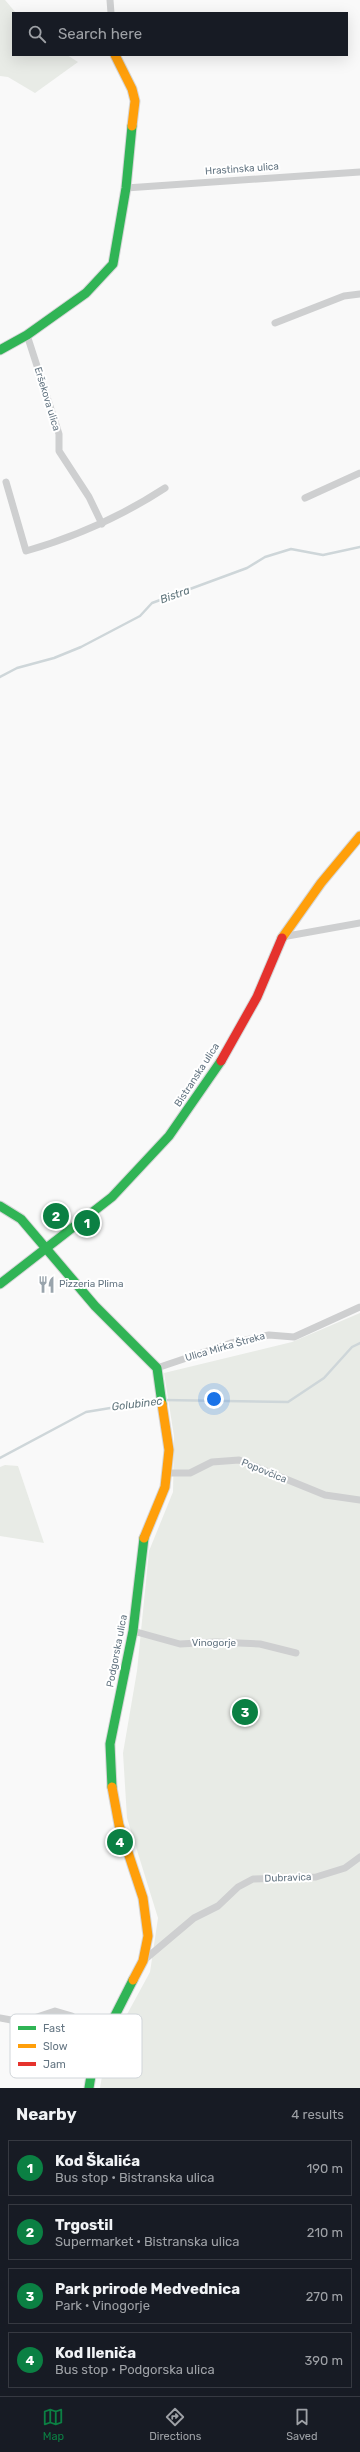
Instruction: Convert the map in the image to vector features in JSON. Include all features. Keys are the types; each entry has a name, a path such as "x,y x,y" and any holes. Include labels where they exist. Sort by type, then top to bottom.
{"main road":[{"path":"0,350 27,336 86,293 113,264 126,188 135,102 132,89 116,56"},
{"name":"Bistranska ulica","path":"0,1284 48,1248 112,1196 169,1136 225,1054 257,997 282,937 321,883 360,836"},
{"path":"0,1206 21,1219 48,1248 95,1306 156,1368"},
{"name":"Podgorska ulica","path":"115,2014 143,1961 148,1936 143,1898 119,1825 112,1794 109,1759 110,1744 133,1631 143,1540 161,1499 168,1473 169,1450 163,1400 156,1368"},
{"name":"Podgorska ulica","path":"89,2088 91,2078"}],"street":[{"path":"110,0 111,12"},
{"name":"Hrastinska ulica","path":"126,188 360,172"},
{"path":"275,323 344,296 360,294"},
{"name":"Eršekova ulica","path":"27,336 59,434 59,451 90,497 102,524"},
{"path":"305,498 360,473"},
{"path":"6,482 26,551 102,524 139,506 165,488"},
{"path":"282,937 360,923"},
{"name":"Ulica Mirka Štreka","path":"156,1368 254,1338 269,1335 294,1336 360,1307"},
{"name":"Popovčica","path":"168,1473 190,1472 212,1462 239,1460 325,1495 360,1500"},
{"name":"Vinogorje","path":"133,1631 180,1644 216,1642 260,1644 296,1653"},
{"name":"Dubravica","path":"143,1961 194,1918 218,1906 238,1887 253,1879 316,1877 344,1868 360,1857"},
{"path":"46,2014 55,2011 65,2014"},
{"path":"0,2018 10,2020"}],"shaded area":[{"path":"0,0 5,0 15,12 12,12 12,56 69,56 78,62 35,93 8,77 0,76"},
{"path":"360,1313 360,2088 100,2088 102,2078 142,2078 142,2014 127,2014 150,1972 158,1918 127,1818 123,1753 137,1671 149,1551 173,1492 174,1436 164,1373 292,1342"},
{"path":"5,1465 18,1466 44,1543 0,1536 0,1467"}],"waterway":[{"name":"Bistra","path":"0,677 17,668 54,658 81,647 140,616 152,603 247,568 265,557 291,549 323,555 360,547"},
{"name":"Golubinec","path":"164,1400 288,1402 324,1378 352,1347 360,1343"},
{"name":"Golubinec","path":"0,1458 86,1412 159,1400"}],"traffic: fast":[{"path":"0,350 27,335 86,293 113,264 126,188 132,126"},
{"path":"0,1284 112,1197 169,1136 221,1061"},
{"path":"0,1206 21,1219 95,1306 157,1368 162,1404"},
{"path":"112,1787 110,1744 133,1631 144,1538"},
{"path":"116,2014 133,1980"},
{"path":"89,2088 91,2078"}],"traffic: slow":[{"path":"116,56 132,89 135,101 132,126"},
{"path":"282,938 321,883 360,836"},
{"path":"144,1538 165,1487 169,1450 162,1404"},
{"path":"112,1787 119,1825 143,1898 148,1936 143,1961 133,1980"}],"traffic: jam":[{"path":"221,1061 257,997 282,938"}],"place":[{"name":"Trgostil","path":"56,1216"},
{"name":"Kod Škalića","path":"87,1223"},
{"name":"Pizzeria Plima","path":"46,1284"},
{"name":"Park prirode Medvednica","path":"245,1712"},
{"name":"Kod Ileniča","path":"120,1842"}]}
